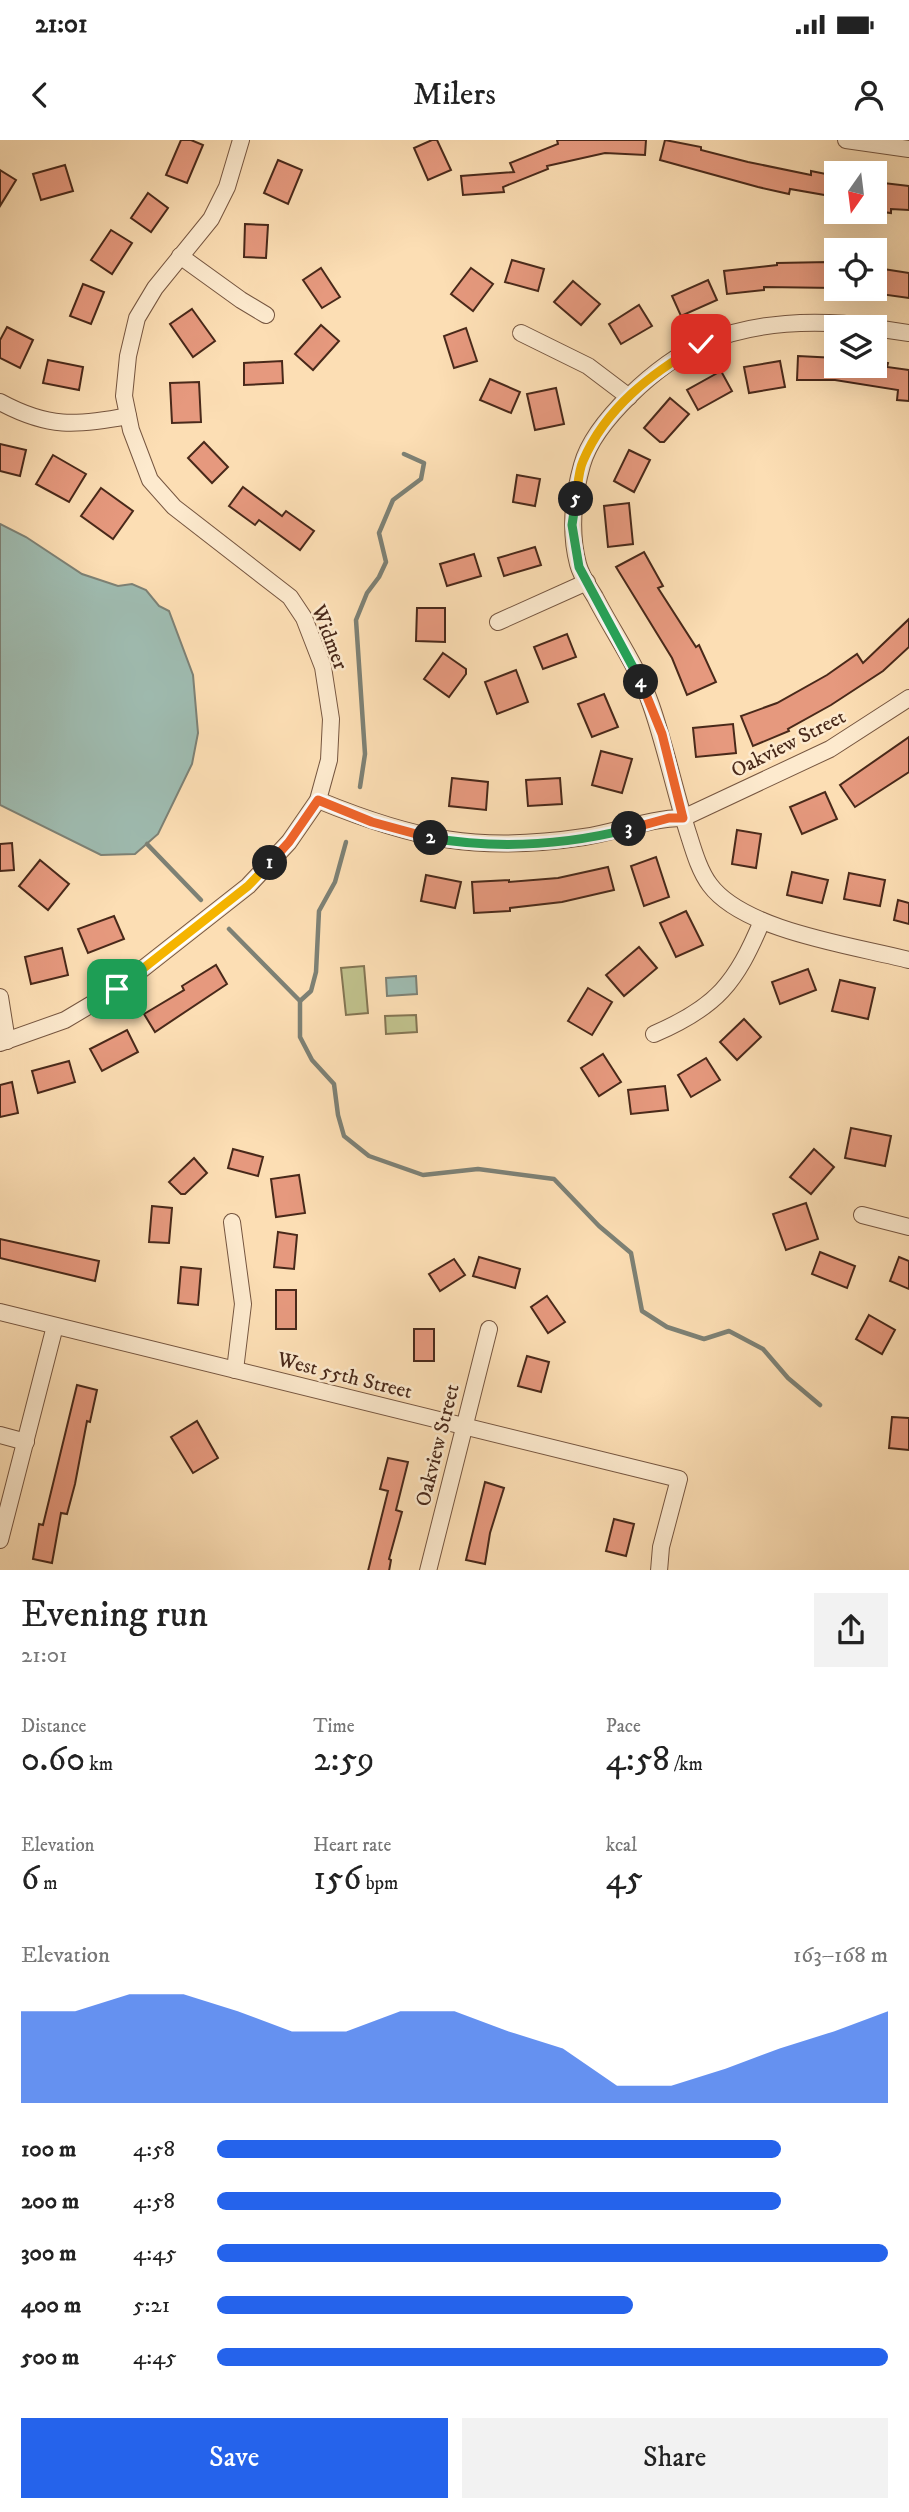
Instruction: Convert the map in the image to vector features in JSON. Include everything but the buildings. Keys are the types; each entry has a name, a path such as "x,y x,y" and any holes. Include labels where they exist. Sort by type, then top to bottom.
{"street":[{"name":"Widmer","path":"3,1042 65,1020 117,989 248,886 289,842 318,800 329,760 331,719 323,667 304,618 290,597 174,507 150,480 138,456 124,396 128,356 137,318 155,288 211,219 227,187 241,140"},
{"path":"846,140 909,149"},
{"path":"180,256 266,315"},
{"path":"824,324 794,323 741,331 701,344 657,370 610,415 582,463 572,525 579,567 648,696 662,734 695,855 710,886 738,909 762,921 808,936 909,960"},
{"path":"887,329 909,333"},
{"path":"521,333 588,366 629,397"},
{"path":"0,402 20,413 54,423 85,424 128,416"},
{"path":"498,622 587,582"},
{"name":"Oakview Street","path":"318,800 397,830 458,842 485,845 553,842 611,833 669,818 683,818 830,749 909,698"},
{"path":"654,1034 687,1020 709,1004 731,982 746,959 762,921"},
{"path":"0,997 3,1042"},
{"path":"862,1215 909,1227"},
{"path":"232,1222 243,1304 236,1370"},
{"name":"West 55th Street","path":"0,1312 679,1479 661,1547 659,1570"},
{"path":"0,1540 55,1326"},
{"name":"Oakview Street","path":"428,1570 489,1329"},
{"path":"0,1435 26,1442"}],"green space":[{"path":"364,966 368,1013 346,1015 341,968"},
{"path":"416,1015 417,1032 386,1034 385,1016"}],"shaded area":[{"path":"0,524 26,537 82,574 118,586 132,584 146,590 159,606 169,611 193,675 198,733 192,764 158,834 135,854 101,855 0,805"},
{"path":"416,976 417,994 387,996 386,978"}],"waterway":[{"path":"360,787 365,754 356,620 367,593 386,562 379,533 393,500 421,479 424,463 404,454"},
{"path":"300,1001 311,991 316,972 319,911 335,882 346,842"},
{"path":"147,844 201,900"},
{"path":"229,929 300,1001 300,1037 312,1060 334,1084 344,1136 369,1156 423,1175 478,1169 554,1179 599,1226 631,1253 642,1311 667,1327 704,1339 729,1331 763,1349 788,1378 820,1405"}],"route":[{"path":"117,989 248,886 289,842 318,800 397,830 485,845 553,842 611,833 669,818 683,818 662,734 648,696 579,567 572,525 582,463 610,415 657,370 701,344"}]}
